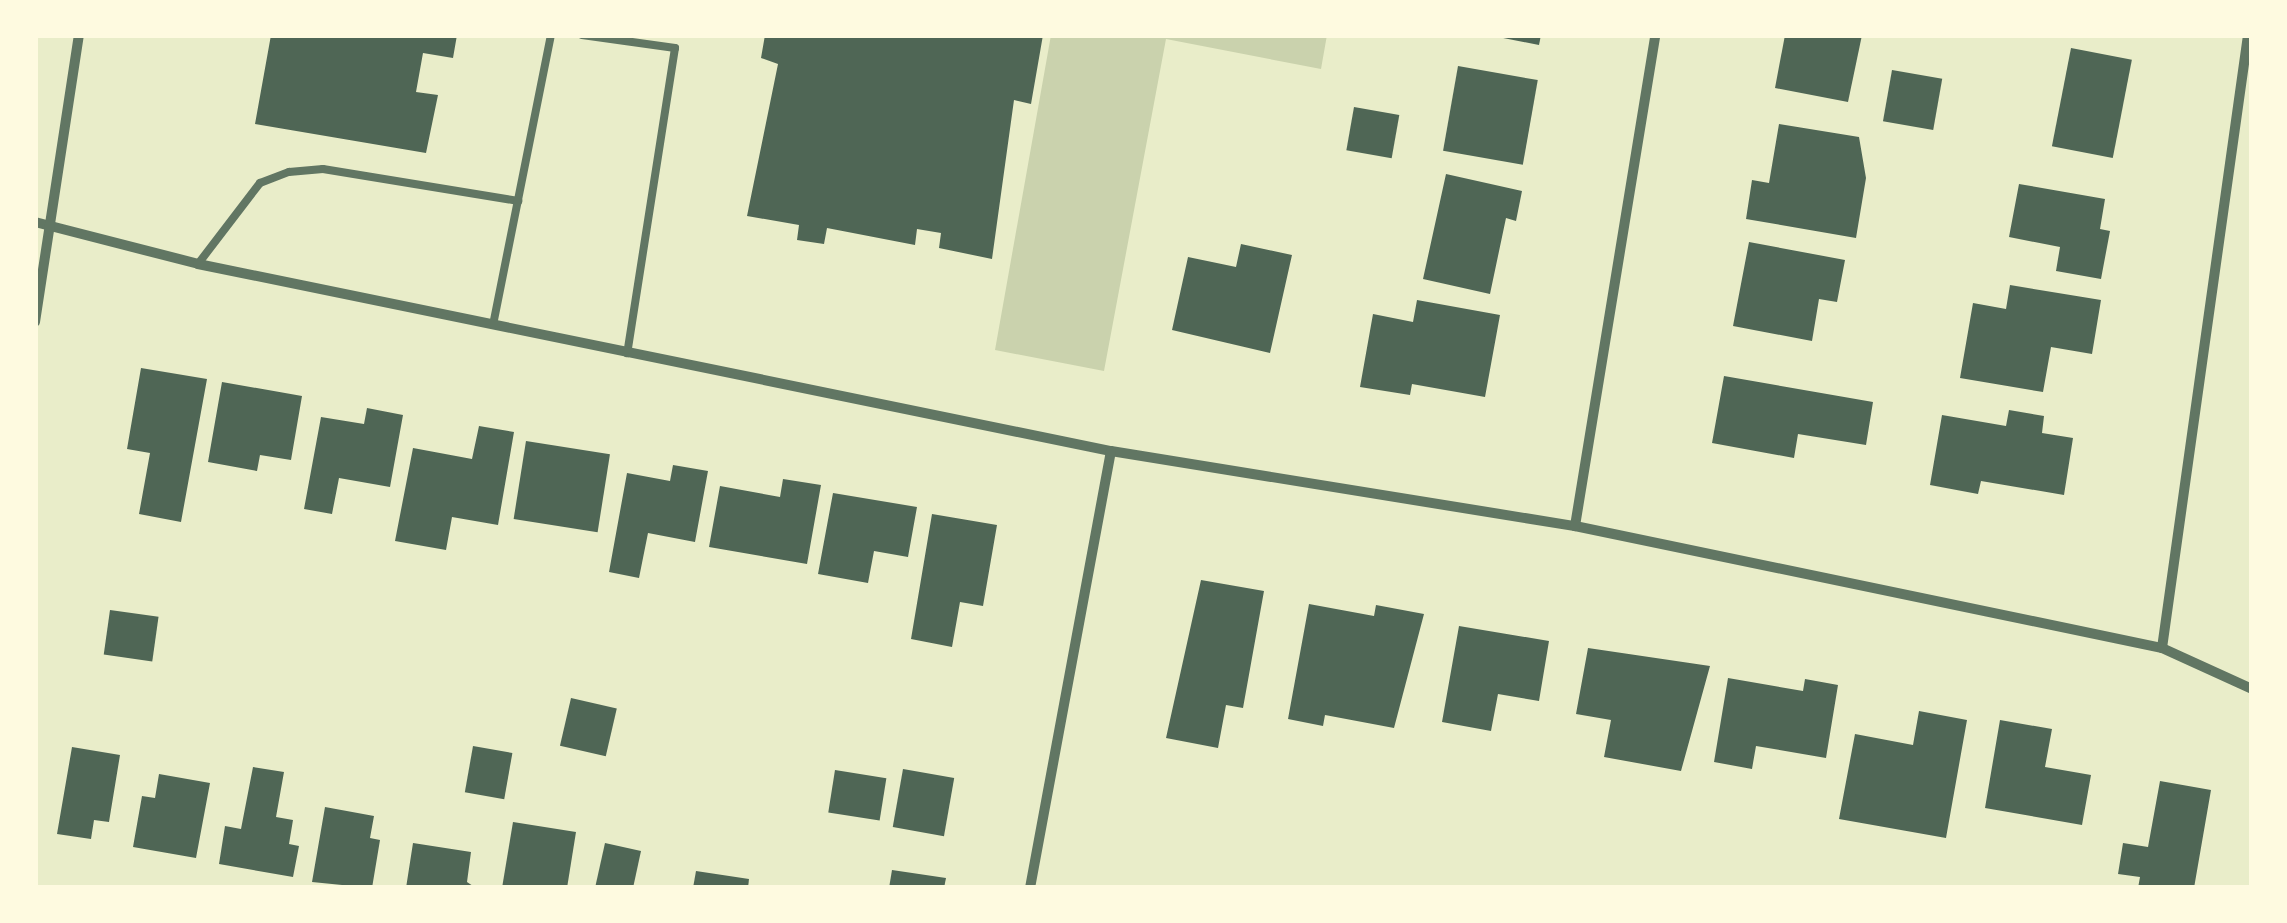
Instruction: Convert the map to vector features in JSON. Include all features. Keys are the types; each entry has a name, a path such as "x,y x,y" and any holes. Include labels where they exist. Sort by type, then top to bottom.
{"street":[{"path":"35,322 79,35"},
{"path":"1575,526 1655,35"},
{"path":"2162,648 2248,35"},
{"path":"35,222 198,264 1111,450 1575,526 2162,648 2252,689"},
{"path":"1030,888 1111,450"}],"lane":[{"path":"493,325 550,35"},
{"path":"582,35 675,48 627,353"},
{"path":"198,264 260,183 289,172 323,169 518,201"}],"green space":[{"path":"1051,35 1327,35 1321,69 1166,39 1104,371 995,350"}],"building":[{"path":"271,35 457,35 453,58 423,53 416,92 438,95 426,153 255,124"},
{"path":"765,35 1043,35 1031,104 1014,100 992,259 939,248 941,233 917,229 915,245 827,228 824,244 797,240 799,225 747,216 778,64 761,58"},
{"path":"1488,35 1541,35 1539,45"},
{"path":"1785,35 1862,35 1848,102 1775,88"},
{"path":"2071,48 2132,60 2113,158 2052,146"},
{"path":"1458,66 1538,80 1523,165 1443,151"},
{"path":"1892,70 1942,79 1933,130 1883,121"},
{"path":"1354,107 1399,115 1392,158 1346,150"},
{"path":"1779,124 1859,137 1866,178 1856,238 1746,219 1752,180 1769,183"},
{"path":"1446,174 1522,191 1516,221 1506,218 1490,294 1423,279"},
{"path":"2019,184 2105,199 2100,229 2110,231 2101,279 2056,271 2060,247 2009,237"},
{"path":"1749,242 1845,260 1837,302 1819,299 1812,341 1733,326"},
{"path":"1241,244 1292,255 1270,353 1172,330 1188,257 1236,267"},
{"path":"2010,285 2101,300 2092,354 2051,347 2043,392 1960,378 1973,303 2006,309"},
{"path":"1417,300 1500,315 1485,397 1412,384 1410,395 1360,387 1373,314 1413,322"},
{"path":"141,368 207,379 181,522 139,514 150,453 127,449"},
{"path":"1724,376 1873,402 1866,445 1798,434 1794,458 1712,443"},
{"path":"222,382 302,396 291,460 260,455 257,471 208,462"},
{"path":"367,408 403,415 390,487 339,478 332,514 304,509 321,417 364,424"},
{"path":"2009,410 2044,416 2042,433 2073,438 2064,495 1981,481 1978,494 1930,485 1942,415 2006,426"},
{"path":"479,426 514,432 498,525 452,517 446,550 395,541 413,448 472,459"},
{"path":"526,441 610,454 598,532 514,519"},
{"path":"673,465 708,471 695,542 648,533 639,578 609,572 627,473 670,481"},
{"path":"783,479 821,485 807,564 709,547 720,486 780,497"},
{"path":"833,493 917,507 908,557 874,551 868,583 818,574"},
{"path":"932,514 997,525 983,606 960,602 952,647 911,639"},
{"path":"1201,580 1264,591 1243,708 1226,705 1218,748 1166,738"},
{"path":"1309,604 1374,616 1376,605 1424,614 1394,728 1325,715 1323,726 1288,719"},
{"path":"110,610 159,617 152,661 104,655"},
{"path":"1459,626 1549,641 1539,701 1498,694 1491,731 1442,722"},
{"path":"1588,648 1710,666 1681,771 1604,757 1611,720 1576,714"},
{"path":"1728,678 1803,691 1805,679 1838,685 1826,758 1756,746 1752,769 1714,762"},
{"path":"571,698 617,709 606,756 560,746"},
{"path":"1919,711 1967,720 1946,838 1839,819 1855,734 1913,745"},
{"path":"2000,720 2052,729 2045,767 2091,775 2082,825 1985,808"},
{"path":"473,746 512,753 504,799 465,792"},
{"path":"72,747 120,755 109,822 94,820 91,839 57,834"},
{"path":"253,767 284,772 276,817 293,820 289,844 299,846 293,877 219,864 225,826 241,829"},
{"path":"903,769 954,778 944,836 893,827"},
{"path":"835,770 886,778 880,821 828,812"},
{"path":"159,774 210,783 196,858 133,847 142,796 155,798"},
{"path":"2160,781 2211,790 2194,888 2138,888 2140,877 2118,874 2123,843 2148,847"},
{"path":"325,807 374,816 370,838 380,840 372,888 312,882"},
{"path":"513,822 576,832 567,888 502,888"},
{"path":"413,843 471,852 467,882 476,888 406,888"},
{"path":"605,843 641,851 633,888 595,888"},
{"path":"892,870 946,878 944,888 889,888"},
{"path":"696,871 749,879 748,888 693,888"}]}
